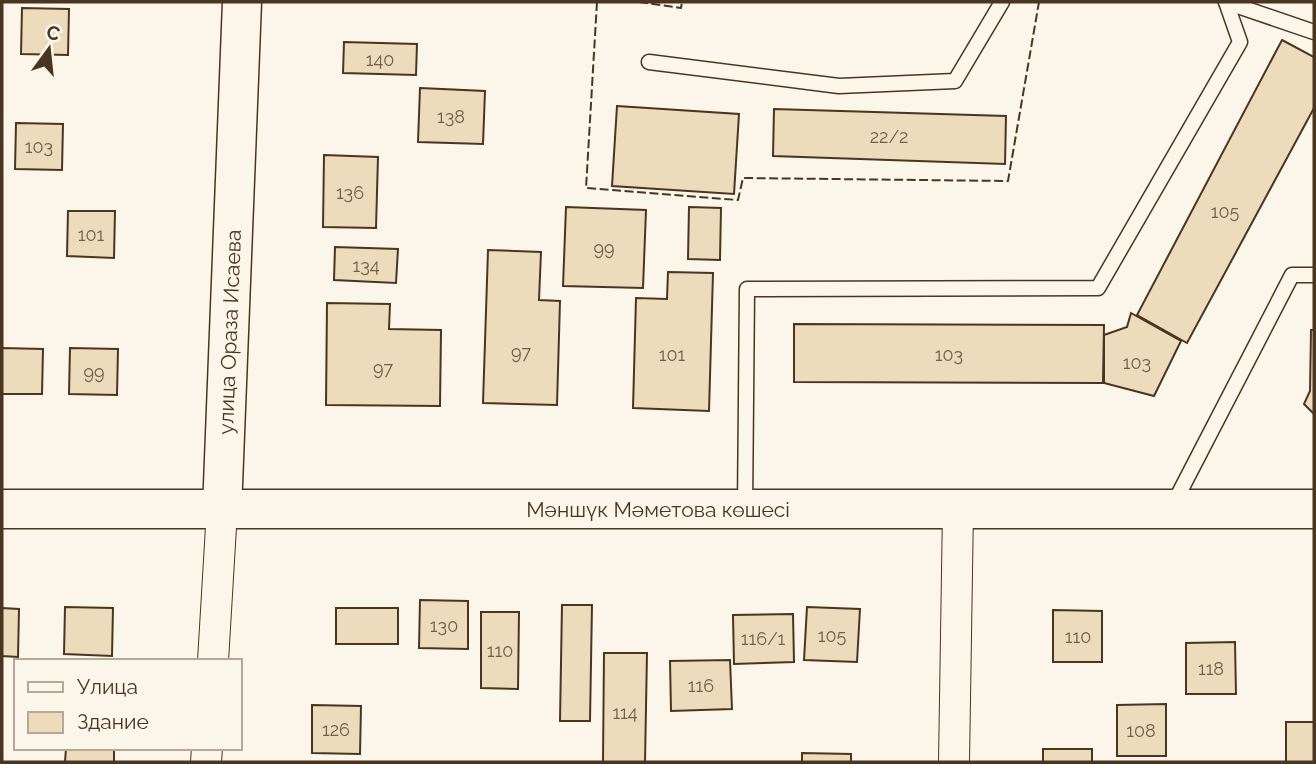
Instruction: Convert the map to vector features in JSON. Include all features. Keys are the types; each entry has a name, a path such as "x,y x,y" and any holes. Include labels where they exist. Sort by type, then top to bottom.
{"main road":[{"name":"улица Ораза Исаева","path":"222,510 242,2"},
{"name":"Мәншүк Мәметова көшесі","path":"2,509 1314,509"}],"street":[{"path":"954,762 958,509"},
{"name":"улица Ораза Исаева","path":"213,659 222,510"}],"lane":[{"path":"649,62 839,86 954,81 1002,2"},
{"path":"1226,2 1314,32"},
{"path":"745,509 747,289 1098,288 1240,42 1226,2"},
{"path":"1171,509 1292,275 1314,275"}],"building":[{"path":"22,8 69,9 68,55 21,54"},
{"path":"1282,40 1314,57 1314,108 1187,343 1137,315"},
{"path":"344,42 417,44 416,75 343,73"},
{"path":"420,88 485,91 483,144 418,142"},
{"path":"617,106 739,114 734,194 612,186"},
{"path":"774,109 1006,116 1005,164 773,156"},
{"path":"16,123 63,124 62,170 15,169"},
{"path":"324,155 378,157 376,228 323,227"},
{"path":"566,207 646,210 643,288 563,286"},
{"path":"689,207 721,208 720,260 688,259"},
{"path":"68,211 115,211 114,258 67,256"},
{"path":"335,247 398,249 396,283 334,280"},
{"path":"488,250 541,252 539,300 560,301 557,405 483,403"},
{"path":"668,272 713,273 709,411 633,408 636,298 667,299"},
{"path":"327,303 390,304 389,329 441,330 440,406 326,405"},
{"path":"1131,313 1181,341 1154,396 1104,383 1104,335 1127,327"},
{"path":"794,324 1104,325 1103,383 794,382"},
{"path":"1311,330 1314,330 1314,414 1304,404 1310,391"},
{"path":"2,348 43,349 42,394 2,394"},
{"path":"70,348 118,349 117,395 69,394"},
{"path":"420,600 468,601 468,649 419,648"},
{"path":"562,605 592,605 590,721 560,721"},
{"path":"65,607 113,608 112,656 64,654"},
{"path":"807,607 860,609 857,662 804,660"},
{"path":"2,608 19,609 18,657 2,656"},
{"path":"336,608 398,608 398,644 336,644"},
{"path":"1053,610 1102,611 1102,662 1053,662"},
{"path":"481,612 519,612 518,689 481,688"},
{"path":"793,614 794,662 734,664 733,615"},
{"path":"1235,642 1236,694 1186,694 1186,643"},
{"path":"604,653 647,653 645,762 603,762"},
{"path":"730,660 732,709 671,711 670,661"},
{"path":"1166,704 1166,756 1117,756 1117,705"},
{"path":"312,705 361,706 360,754 312,753"},
{"path":"1286,722 1314,722 1314,762 1286,762"},
{"path":"1043,749 1092,749 1092,762 1043,762"},
{"path":"66,750 114,750 114,762 65,762"},
{"path":"802,753 851,754 851,762 802,762"}],"fence":[{"path":"597,2 586,188 738,200 743,178 1008,181 1039,2"},
{"path":"639,2 681,8 682,2"}]}
